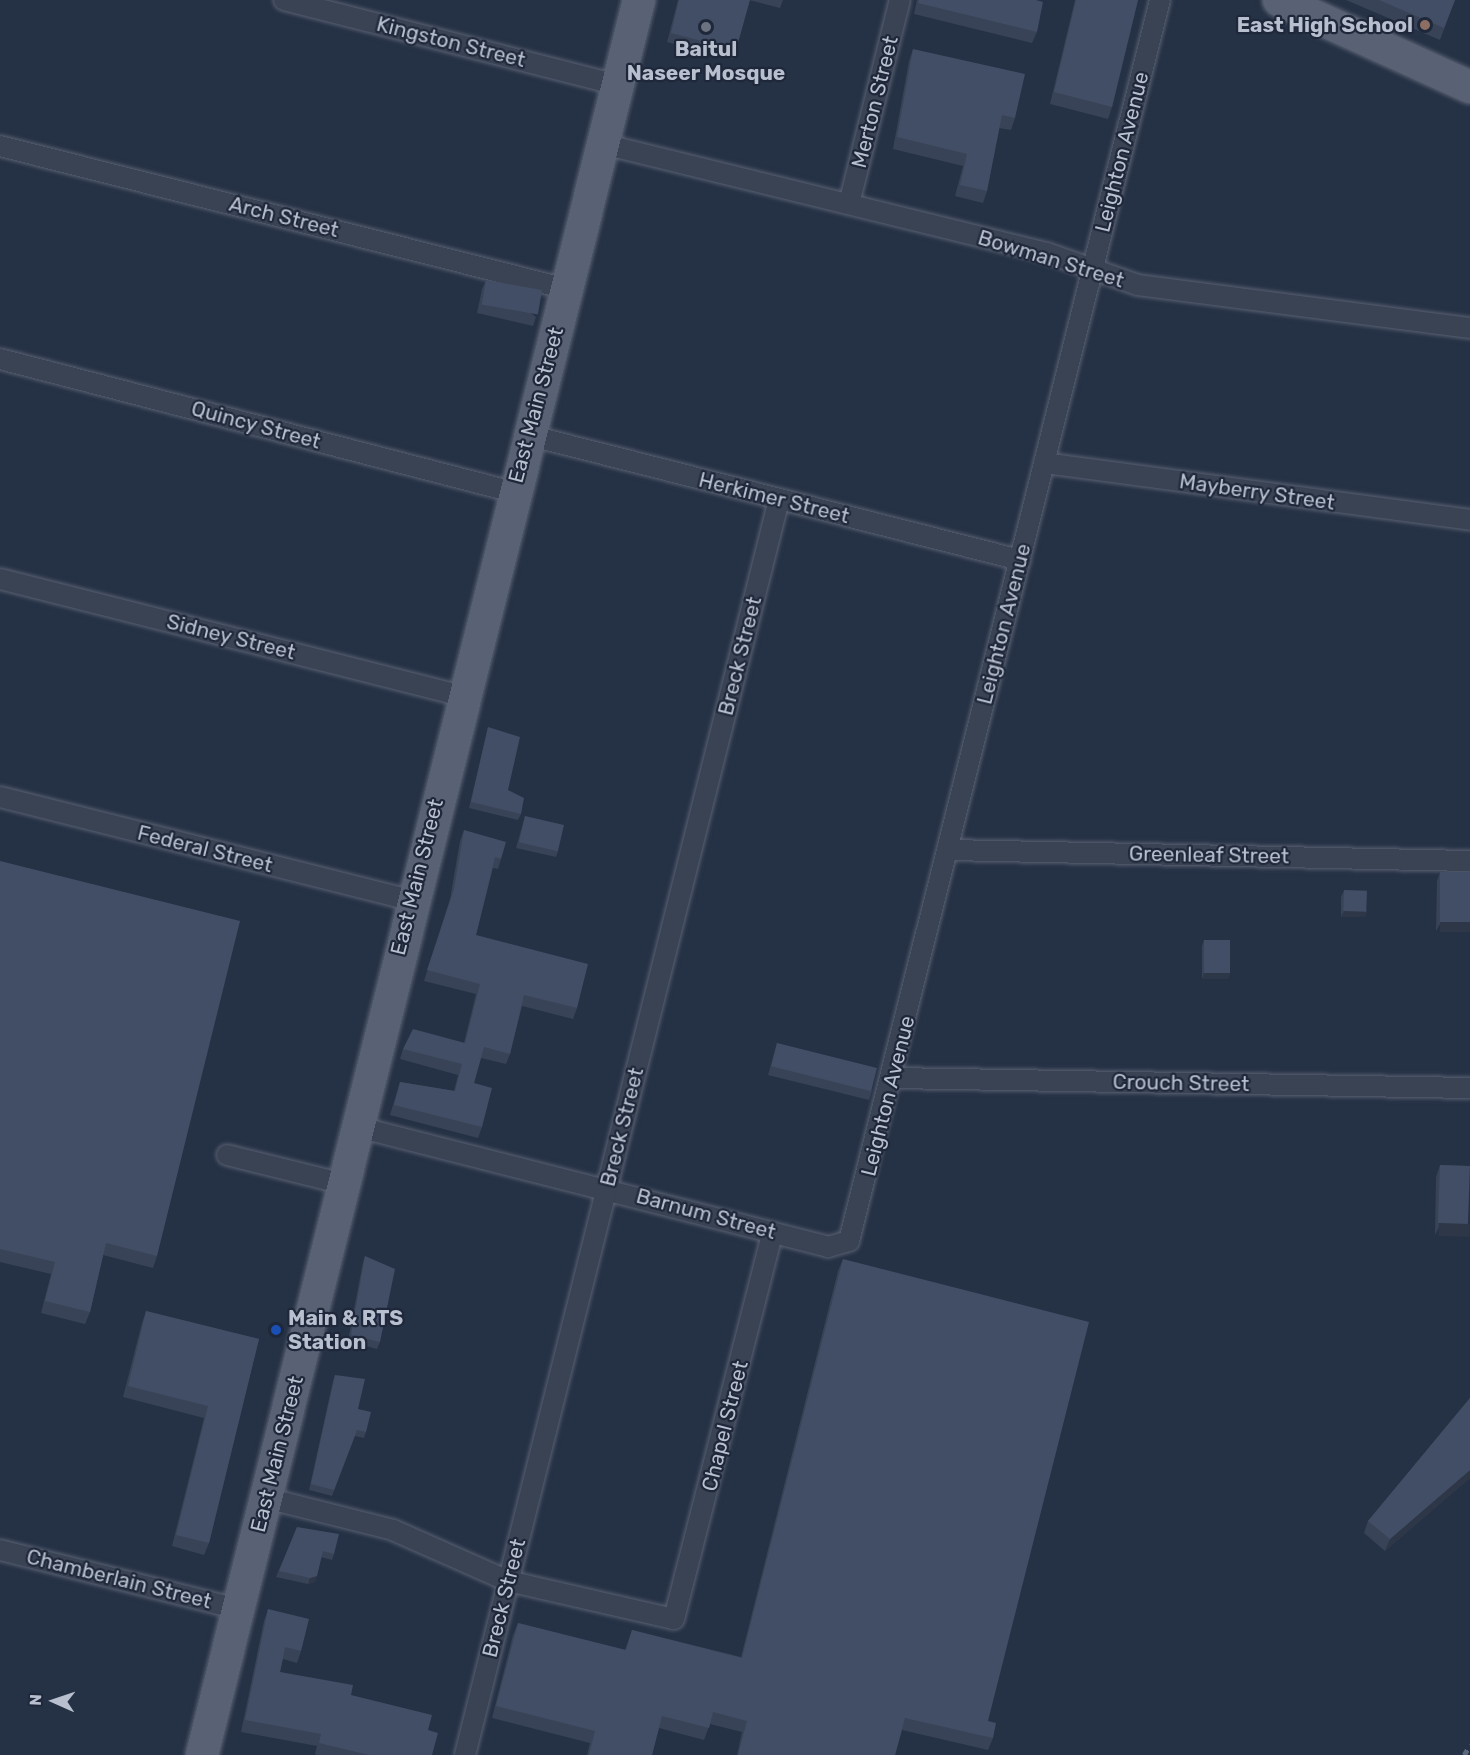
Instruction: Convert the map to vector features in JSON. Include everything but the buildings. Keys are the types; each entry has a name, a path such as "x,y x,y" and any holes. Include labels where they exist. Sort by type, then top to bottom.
{"main road":[{"name":"East Main Street","path":"202,1755 358,1127 461,696 567,289 639,0"},
{"path":"1278,0 1470,87"}],"street":[{"name":"Kingston Street","path":"284,0 618,85"},
{"name":"Merton Street","path":"849,204 900,0"},
{"name":"Leighton Avenue","path":"844,1245 854,1231 893,1078 1160,0"},
{"name":"Bowman Street","path":"603,144 1047,253 1092,271 1138,285 1470,328"},
{"name":"Arch Street","path":"0,146 567,289"},
{"name":"Quincy Street","path":"0,359 513,492"},
{"name":"Herkimer Street","path":"528,435 1020,560"},
{"name":"Mayberry Street","path":"1044,463 1470,520"},
{"name":"Breck Street","path":"465,1755 779,499"},
{"name":"Sidney Street","path":"0,579 461,696"},
{"name":"Federal Street","path":"0,796 411,900"},
{"name":"Greenleaf Street","path":"949,850 1470,861"},
{"name":"Crouch Street","path":"893,1078 1470,1088"},
{"name":"Barnum Street","path":"358,1127 607,1188 828,1246 844,1245"},
{"path":"227,1155 344,1184"},
{"name":"Chapel Street","path":"508,1581 674,1620 773,1232"},
{"path":"266,1498 393,1530 508,1581"},
{"name":"Chamberlain Street","path":"0,1550 238,1609"}],"railway":[{"path":"1464,1755 1470,1745"}],"place":[{"name":"East High School","path":"1425,25"},
{"name":"Baitul Naseer Mosque","path":"706,27"},
{"name":"Main & RTS Station","path":"276,1330"}]}
